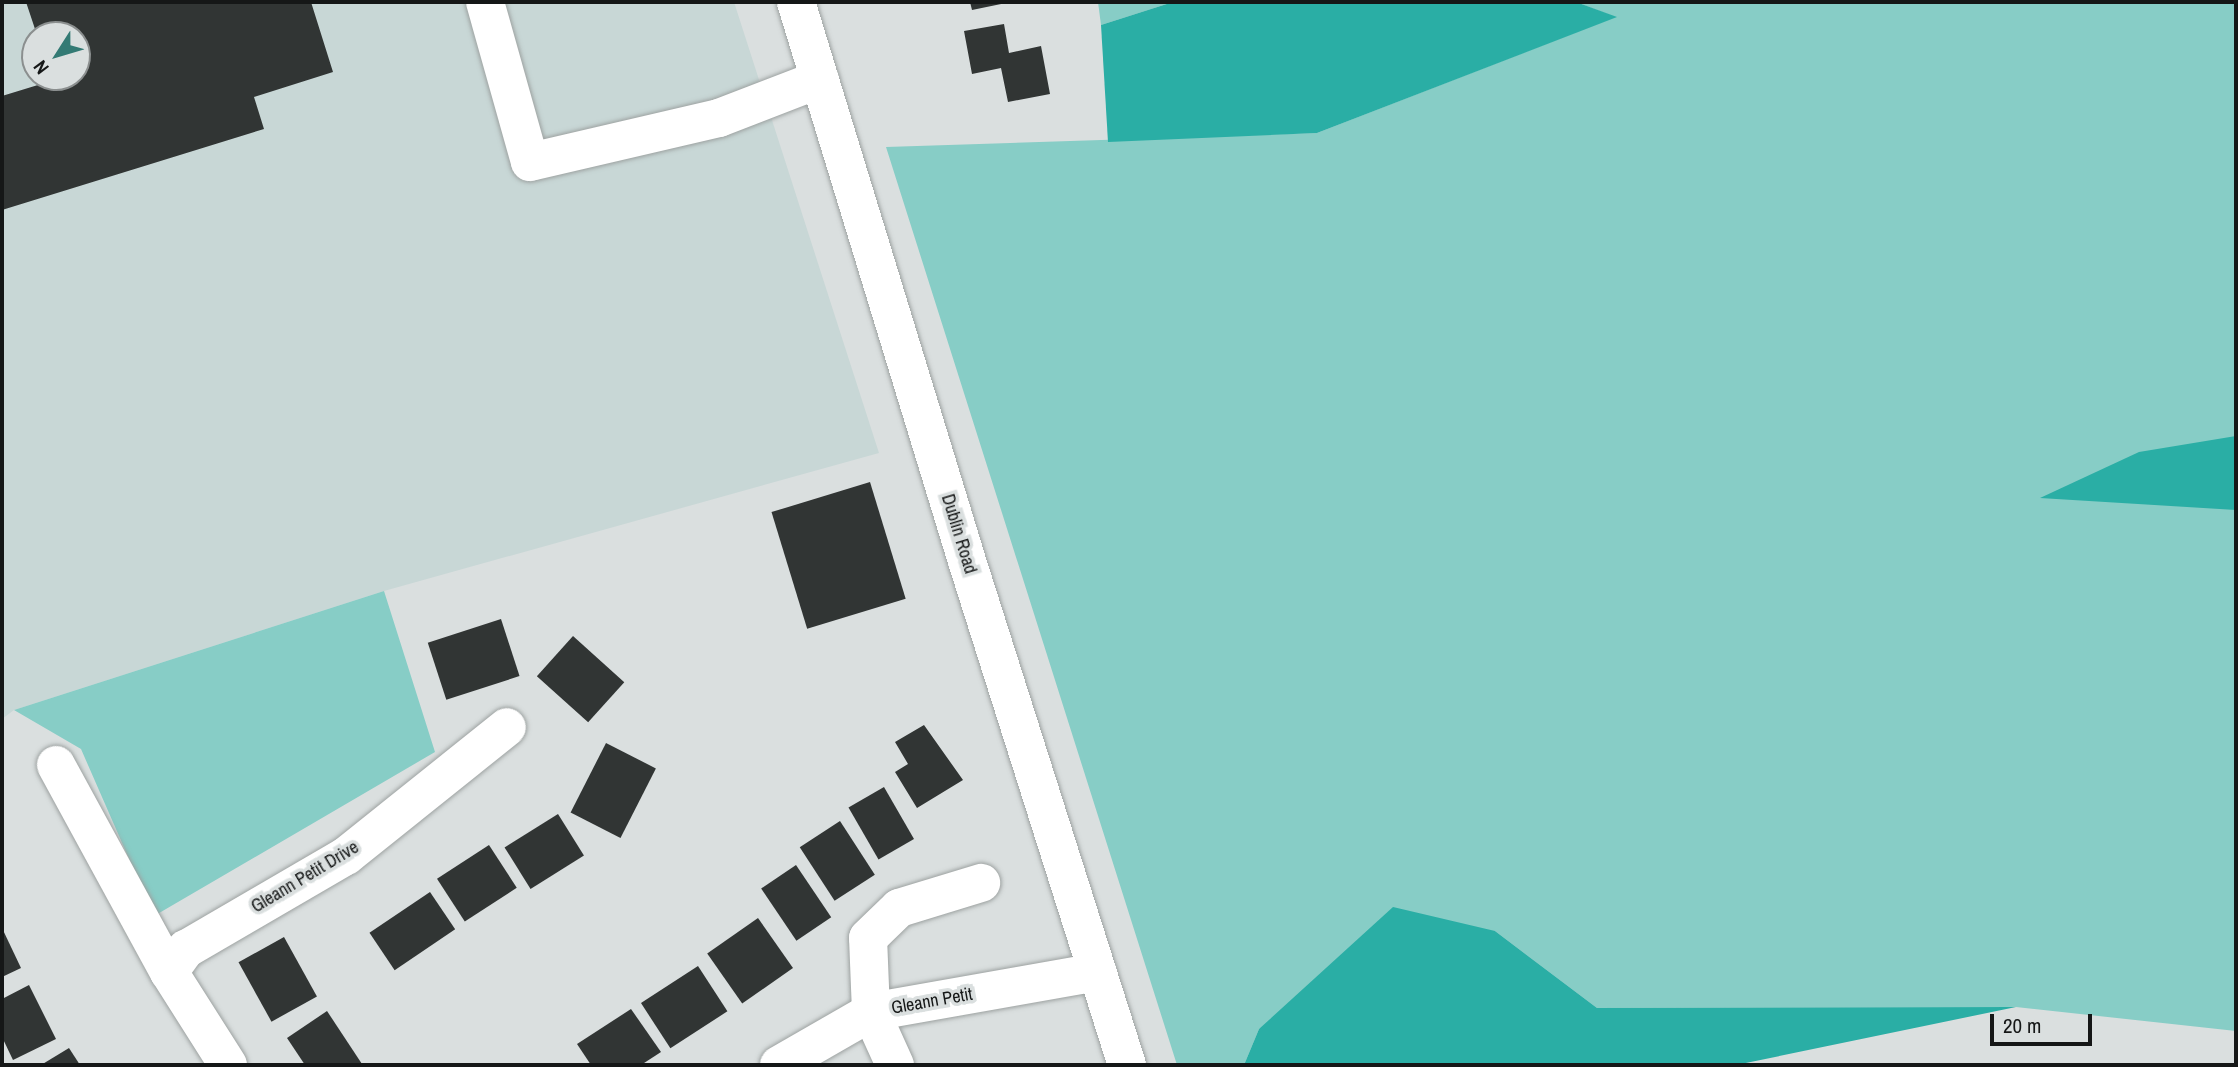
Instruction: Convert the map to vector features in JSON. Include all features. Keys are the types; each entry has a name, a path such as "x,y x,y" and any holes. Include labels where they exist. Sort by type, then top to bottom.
{"street":[{"path":"485,2 530,162 719,118 820,79"},
{"name":"Dublin Road","path":"796,2 1127,1065"},
{"name":"Gleann Petit Drive","path":"169,972 186,948 346,856 507,727"},
{"path":"56,765 169,972 228,1065"},
{"path":"895,1065 872,1012 868,937 898,908 981,883"},
{"name":"Gleann Petit","path":"779,1065 872,1012 1097,972"}],"shaded area":[{"path":"2,2 734,2 879,453 384,591 14,710 2,719"},
{"path":"1098,2 1173,2 1101,25"},
{"path":"1173,2 1576,2 1617,17 1317,133 1108,142 1101,25"},
{"path":"1576,2 2236,2 2236,1031 2016,1007 1597,1008 1495,931 1259,1029 1244,1065 1177,1065 886,147 1317,133 1615,17"},
{"path":"2236,436 2236,510 2040,498 2139,452"},
{"path":"384,591 435,752 154,916 81,749 14,710"},
{"path":"1393,907 1495,931 1597,1008 2016,1007 1736,1065 1244,1065 1259,1029"}],"building":[{"path":"26,2 311,2 333,72 254,97 264,129 2,210 2,96 21,90 91,91 91,21 32,21"},
{"path":"970,2 1006,2 1006,3 972,10"},
{"path":"1004,24 1009,53 1041,46 1050,94 1008,102 1001,68 972,74 964,31"},
{"path":"870,482 906,599 807,629 772,512"},
{"path":"501,619 520,676 446,700 428,643"},
{"path":"573,636 624,682 588,722 537,676"},
{"path":"924,725 963,780 917,808 895,772 908,764 895,742"},
{"path":"606,743 656,768 620,838 571,812"},
{"path":"884,787 914,839 878,859 848,808"},
{"path":"558,814 584,856 531,889 505,847"},
{"path":"840,821 875,875 835,901 800,847"},
{"path":"489,845 517,888 465,922 437,879"},
{"path":"796,865 831,917 796,941 761,888"},
{"path":"430,892 455,929 395,970 369,933"},
{"path":"758,918 793,968 742,1004 707,954"},
{"path":"2,928 21,968 2,977"},
{"path":"284,937 317,996 271,1022 239,962"},
{"path":"698,966 727,1011 670,1048 641,1003"},
{"path":"29,985 56,1039 13,1060 2,1037 2,999"},
{"path":"631,1009 661,1052 641,1065 591,1065 577,1044"},
{"path":"327,1011 362,1064 305,1065 287,1038"},
{"path":"69,1048 80,1065 41,1065"}]}
